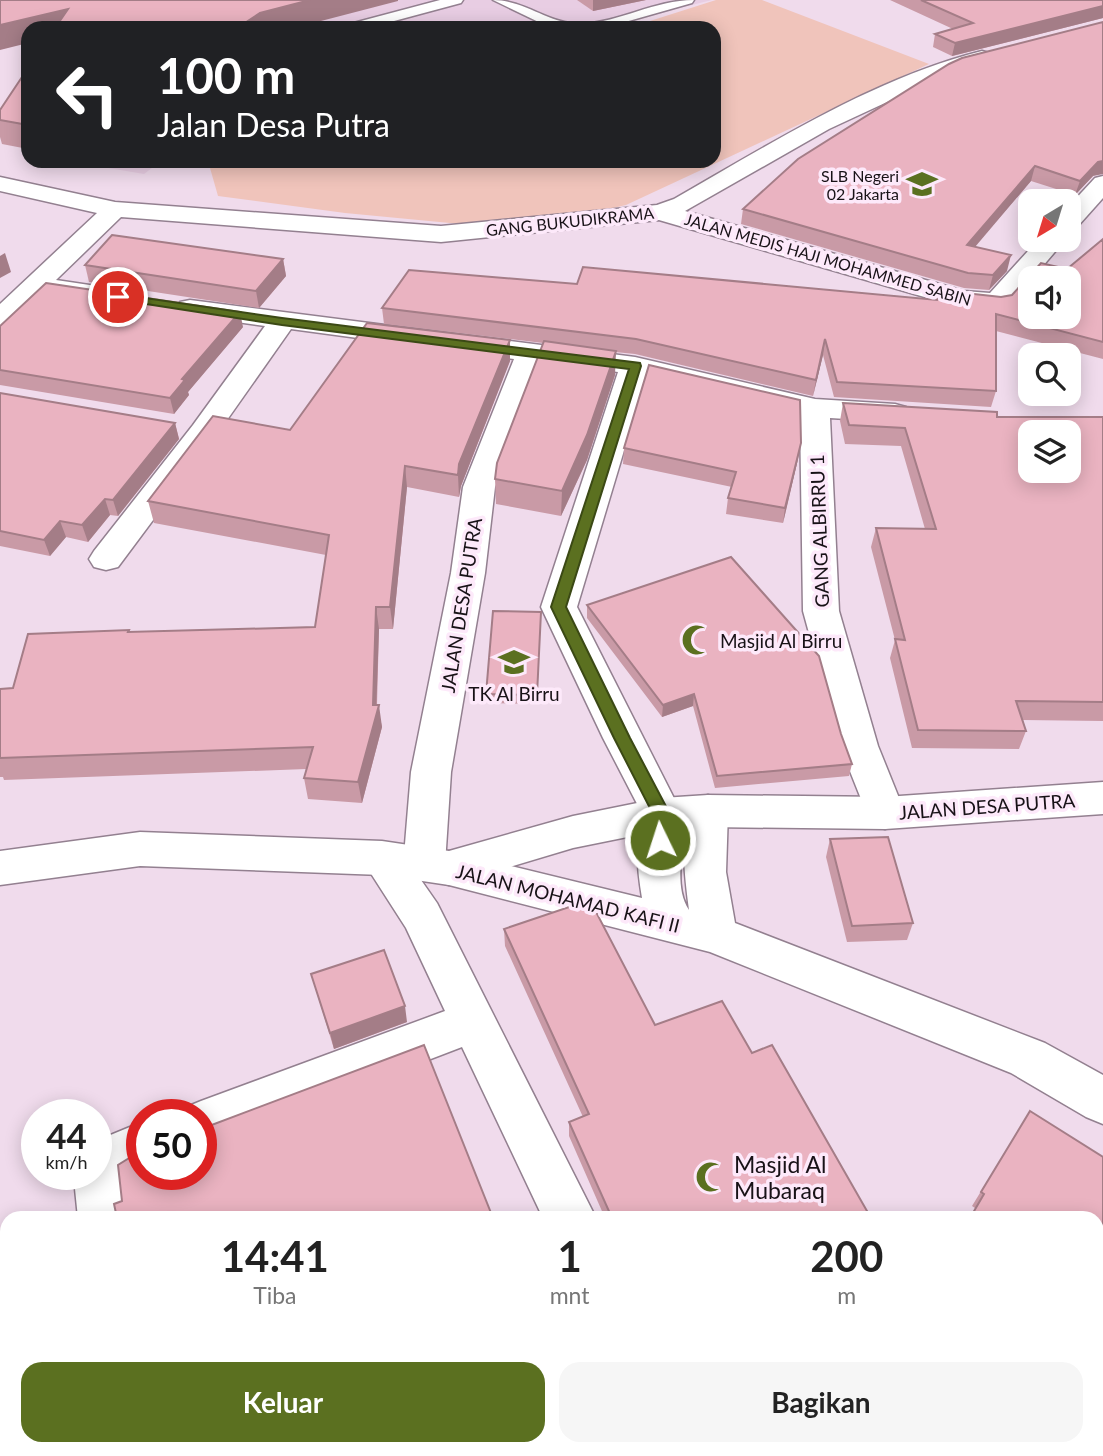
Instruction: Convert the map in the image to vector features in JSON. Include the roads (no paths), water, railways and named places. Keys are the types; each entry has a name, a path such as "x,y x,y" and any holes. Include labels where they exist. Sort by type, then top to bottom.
{"street":[{"name":"GANG BUKUDIKRAMA","path":"0,184 108,216 194,218 441,234 660,212 683,204 821,124 951,65 1002,52"},
{"path":"1082,215 1103,183"},
{"name":"JALAN MEDIS HAJI MOHAMMED SABIN","path":"660,212 962,299 997,303 1042,252"},
{"path":"0,319 108,216"},
{"path":"36,285 118,297"},
{"path":"159,303 282,322 635,366 815,408 925,414"},
{"path":"106,559 190,429 282,322"},
{"name":"JALAN DESA PUTRA","path":"531,353 479,487 468,573 431,772 437,866 573,832 662,814 708,811 885,813 1103,798"},
{"path":"635,366 559,607 662,814 658,866 668,923"},
{"name":"GANG ALBIRRU 1","path":"815,408 821,611 859,746 885,813"},
{"path":"708,811 705,872 715,935"},
{"name":"JALAN MOHAMAD KAFI II","path":"0,868 140,849 382,858 437,866 715,935 1028,1058 1103,1101"},
{"path":"382,858 422,916 567,1211"},
{"path":"217,1118 473,1022"},
{"path":"103,1211 98,1179 119,1155 126,1152"}],"lane":[{"path":"373,21 428,3 456,0"},
{"path":"500,0 547,21"},
{"path":"616,21 687,0"}],"place":[{"name":"SLB Negeri 02 Jakarta","path":"922,184"},
{"name":"Masjid Al Birru","path":"697,640"},
{"name":"TK Al Birru","path":"514,662"},
{"name":"Masjid Al Mubaraq","path":"711,1177"}]}
